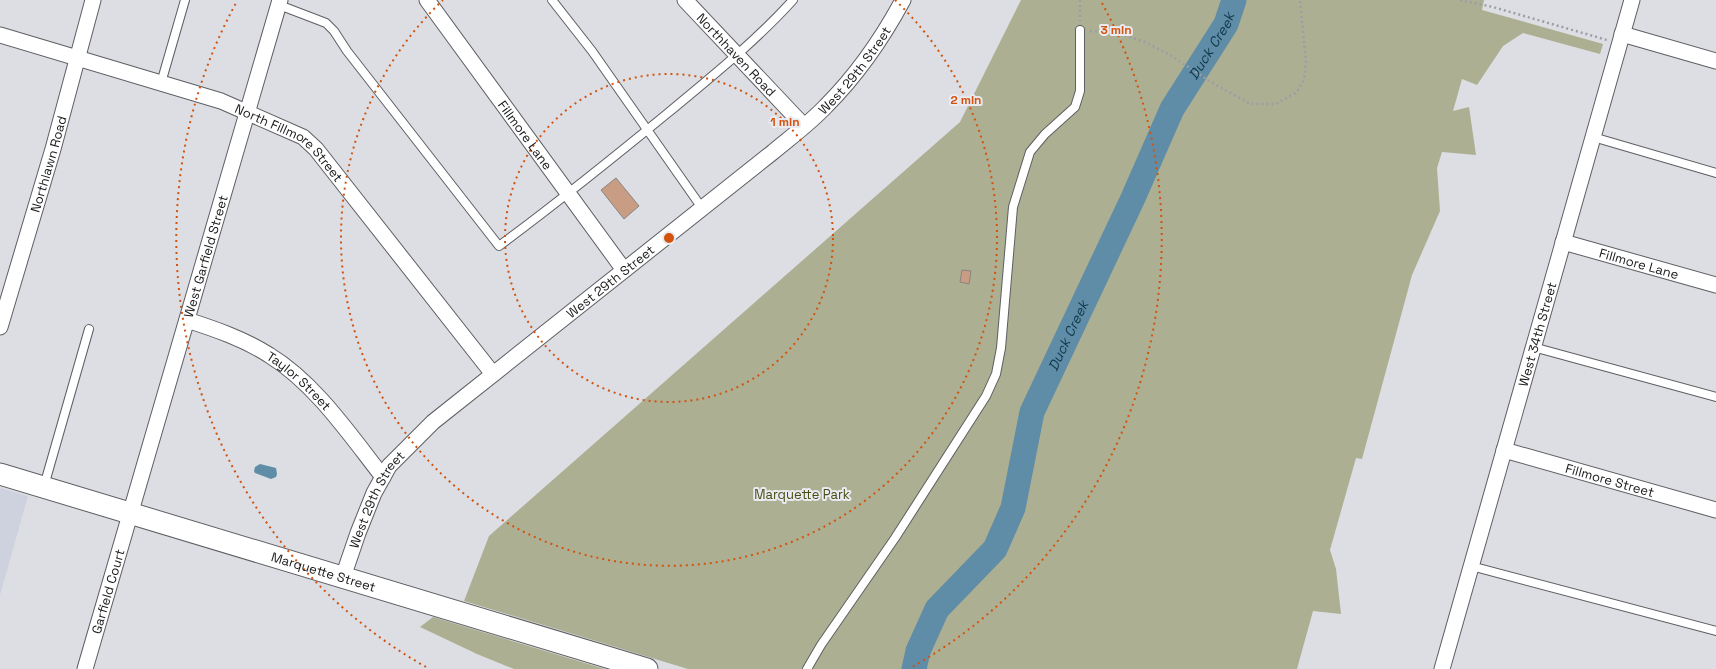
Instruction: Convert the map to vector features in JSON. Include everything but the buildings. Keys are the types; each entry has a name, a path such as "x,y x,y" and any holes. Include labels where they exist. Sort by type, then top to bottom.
{"main road":[{"name":"Marquette Street","path":"0,474 647,669"}],"street":[{"name":"Northlawn Road","path":"0,327 53,149 93,0"},
{"name":"Fillmore Lane","path":"427,0 624,270"},
{"name":"Northhaven Road","path":"685,0 804,126"},
{"name":"West 29th Street","path":"343,577 374,493 389,466 433,422 702,208 804,126 825,107 859,70 893,19 903,0"},
{"name":"West 34th Street","path":"1442,669 1632,0"},
{"name":"West Garfield Street","path":"130,512 280,2"},
{"name":"North Fillmore Street","path":"0,35 221,101 303,137 316,149 494,374"},
{"path":"1620,39 1716,61"},
{"name":"Fillmore Lane","path":"1563,242 1716,285"},
{"name":"Taylor Street","path":"187,320 220,331 269,355 300,380 336,417 383,477"},
{"name":"Fillmore Street","path":"1504,450 1716,510"},
{"name":"Garfield Court","path":"84,669 130,512"}],"lane":[{"path":"161,83 185,0"},
{"path":"552,0 592,51 702,208"},
{"path":"280,2 326,23 334,31 347,51 499,246 569,194 707,80 780,15 793,0"},
{"path":"808,669 821,645 895,538 986,396 996,374 1001,348 1013,207 1030,152 1045,134 1075,107 1080,91 1080,30"},
{"path":"1593,137 1716,173"},
{"path":"44,487 89,330"},
{"path":"1533,347 1716,397"},
{"path":"1471,566 1716,631"}],"path":[{"path":"1080,0 1080,30 1117,33 1145,42 1170,55 1211,82 1250,104 1276,104 1297,92 1304,80 1306,63 1300,0"},
{"path":"1460,0 1620,39"}],"shaded area":[{"path":"0,488 28,496 0,595"}],"green space":[{"name":"Marquette Park","path":"1021,0 1484,0 1482,10 1603,44 1600,54 1523,33 1503,46 1477,85 1462,79 1453,111 1469,107 1476,155 1442,152 1437,168 1440,211 1412,275 1362,459 1356,458 1330,550 1336,569 1341,614 1313,611 1297,669 688,669 464,601 489,536 960,122"},
{"path":"433,617 605,669 514,669 477,654 420,627"}],"water":[{"path":"260,464 276,468 276,477 271,479 255,473 255,467"}],"waterway":[{"name":"Duck Creek","path":"914,669 918,651 937,609 995,549 1013,508 1032,412 1133,198 1172,109 1226,24 1234,0"}]}
